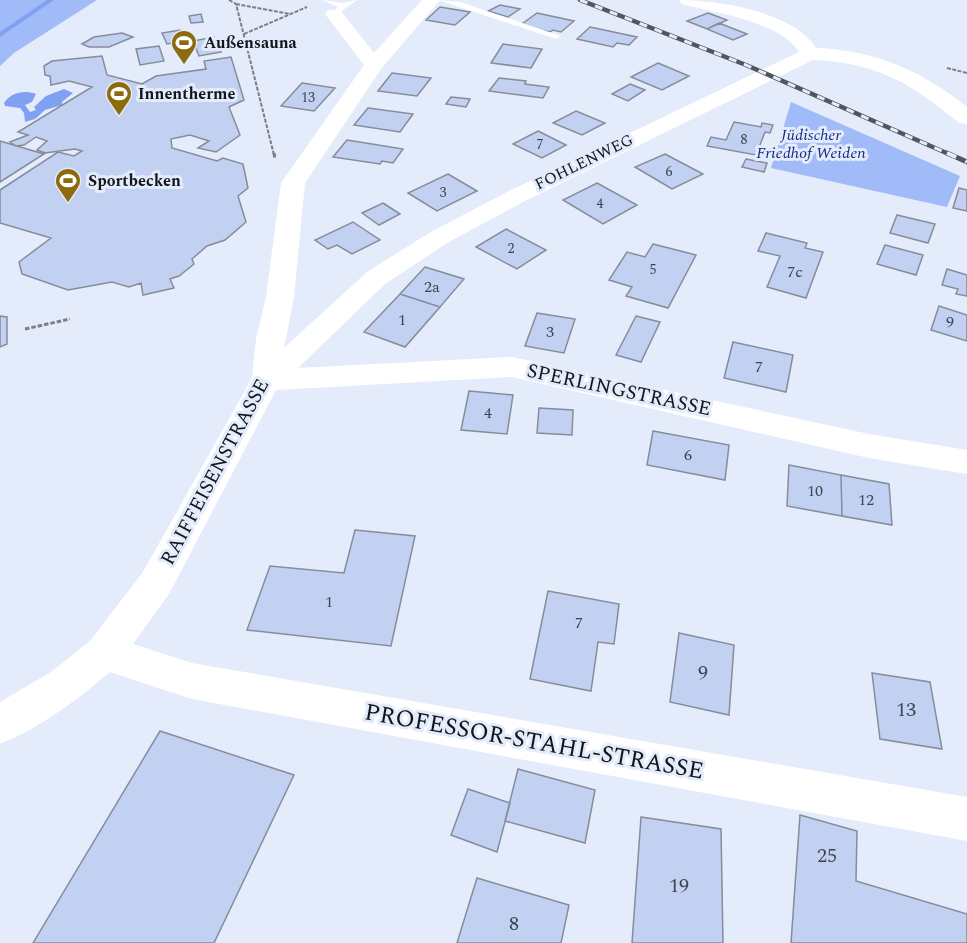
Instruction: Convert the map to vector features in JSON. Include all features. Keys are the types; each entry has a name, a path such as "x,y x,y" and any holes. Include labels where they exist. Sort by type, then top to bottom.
{"street":[{"name":"RAIFFEISENSTRASSE","path":"0,724 65,685 104,653 156,583 257,392 267,380 270,339 280,297 292,183 374,65 431,0"},
{"path":"688,0 773,24 802,42 810,54 836,56 899,73 919,81 967,118"},
{"path":"335,7 374,65"},
{"name":"FOHLENWEG","path":"267,380 376,278 438,238 517,195 810,54"},
{"name":"SPERLINGSTRASSE","path":"267,380 512,367 869,446 967,462"},
{"name":"PROFESSOR-STAHL-STRASSE","path":"104,653 192,681 967,819"}],"lane":[{"path":"335,7 353,0"},
{"path":"442,0 464,4 527,30 556,36"}],"path":[{"path":"229,0 236,4 291,14 244,34"},
{"path":"236,4 274,157 292,183"},
{"path":"25,329 70,319"}],"green space":[{"path":"0,0 97,0 14,53 0,66"},
{"name":"Jüdischer Friedhof Weiden","path":"791,102 960,176 947,207 771,168"}],"shaded area":[{"path":"64,89 73,93 62,102 62,105 45,110 35,119 25,122 24,113 20,108 5,106 4,103 18,93 36,94 32,102 25,105 30,112 36,110 34,107 46,96"}],"building":[{"path":"500,5 520,9 508,17 488,11"},
{"path":"440,7 470,12 455,25 426,20"},
{"path":"537,13 574,21 561,32 519,26"},
{"path":"708,13 727,20 707,29 687,21"},
{"path":"201,14 203,22 191,23 189,16"},
{"path":"719,23 747,34 733,40 707,29"},
{"path":"590,27 637,37 629,45 617,43 613,47 577,39"},
{"path":"180,30 185,41 167,44 162,33"},
{"path":"122,33 133,37 109,47 89,47 82,44 94,37"},
{"path":"214,37 221,52 199,56 193,41"},
{"path":"503,44 542,49 531,68 491,63"},
{"path":"159,46 164,61 140,65 136,49"},
{"path":"102,56 107,75 142,84 156,76 206,69 204,61 231,57 244,100 229,107 240,135 216,152 198,148 209,141 190,135 171,139 172,148 217,161 223,158 243,164 248,188 238,196 246,222 225,240 207,246 192,259 194,264 179,276 170,279 174,288 143,295 141,283 129,287 112,282 68,290 22,274 19,262 51,238 0,223 0,190 58,152 74,156 82,151 75,149 45,153 37,150 47,141 36,137 24,145 16,146 10,142 28,135 18,132 92,87 69,81 51,85 50,76 45,75 44,66 52,61"},
{"path":"658,63 689,76 662,90 631,77"},
{"path":"392,73 431,78 417,96 378,91"},
{"path":"499,78 526,81 525,84 549,87 543,98 489,91"},
{"path":"302,83 335,88 314,111 281,106"},
{"path":"630,84 645,90 628,101 612,94"},
{"path":"451,97 470,99 466,107 446,104"},
{"path":"368,108 413,114 400,132 354,125"},
{"path":"576,111 605,123 582,135 553,123"},
{"path":"734,122 761,127 762,123 773,125 770,133 765,132 756,155 707,146 711,137 726,140"},
{"path":"538,131 566,145 542,158 513,144"},
{"path":"347,140 403,149 393,163 382,161 380,164 333,157"},
{"path":"0,141 44,154 0,182"},
{"path":"665,154 703,174 672,189 635,167"},
{"path":"746,159 767,163 764,172 742,167"},
{"path":"448,174 477,191 437,211 408,193"},
{"path":"597,183 637,205 603,224 563,200"},
{"path":"959,188 967,190 967,211 953,208"},
{"path":"383,203 400,214 379,225 362,213"},
{"path":"897,215 935,224 928,243 890,233"},
{"path":"353,222 380,240 352,254 337,245 328,249 315,240"},
{"path":"506,229 546,250 517,269 476,247"},
{"path":"766,233 807,243 805,248 823,252 806,298 767,287 780,256 758,251"},
{"path":"653,244 696,255 668,308 626,296 632,287 609,280 627,252 645,257"},
{"path":"885,245 923,255 916,275 877,264"},
{"path":"425,267 464,279 440,307 400,294"},
{"path":"947,269 967,275 967,296 956,294 958,289 942,285"},
{"path":"400,294 440,307 405,347 364,332"},
{"path":"939,306 967,315 967,341 931,330"},
{"path":"537,313 575,319 564,353 525,346"},
{"path":"0,316 7,317 7,344 0,347"},
{"path":"636,316 660,322 641,362 616,355"},
{"path":"733,342 793,355 786,392 724,378"},
{"path":"469,391 513,395 507,434 461,430"},
{"path":"539,408 573,410 572,435 537,433"},
{"path":"653,431 729,445 725,480 647,465"},
{"path":"789,465 841,475 842,516 787,506"},
{"path":"841,475 889,484 892,525 842,516"},
{"path":"355,530 415,536 391,646 247,630 270,566 344,573"},
{"path":"548,591 619,604 614,644 598,642 591,691 530,679"},
{"path":"679,633 734,645 729,715 670,702"},
{"path":"872,673 930,682 942,749 880,739"},
{"path":"160,731 294,775 214,943 33,943"},
{"path":"518,769 595,790 585,843 505,821"},
{"path":"468,789 510,803 497,852 451,835"},
{"path":"800,815 857,831 856,881 967,914 967,943 791,943"},
{"path":"641,817 721,829 723,943 632,943"},
{"path":"477,878 569,905 561,943 457,943"}],"waterway":[{"path":"0,35 51,0"}],"railway":[{"path":"580,0 746,65 951,155"},
{"path":"947,153 967,162"}],"place":[{"name":"Außensauna","path":"184,66"},
{"name":"Innentherme","path":"119,117"},
{"name":"Sportbecken","path":"68,204"}]}
